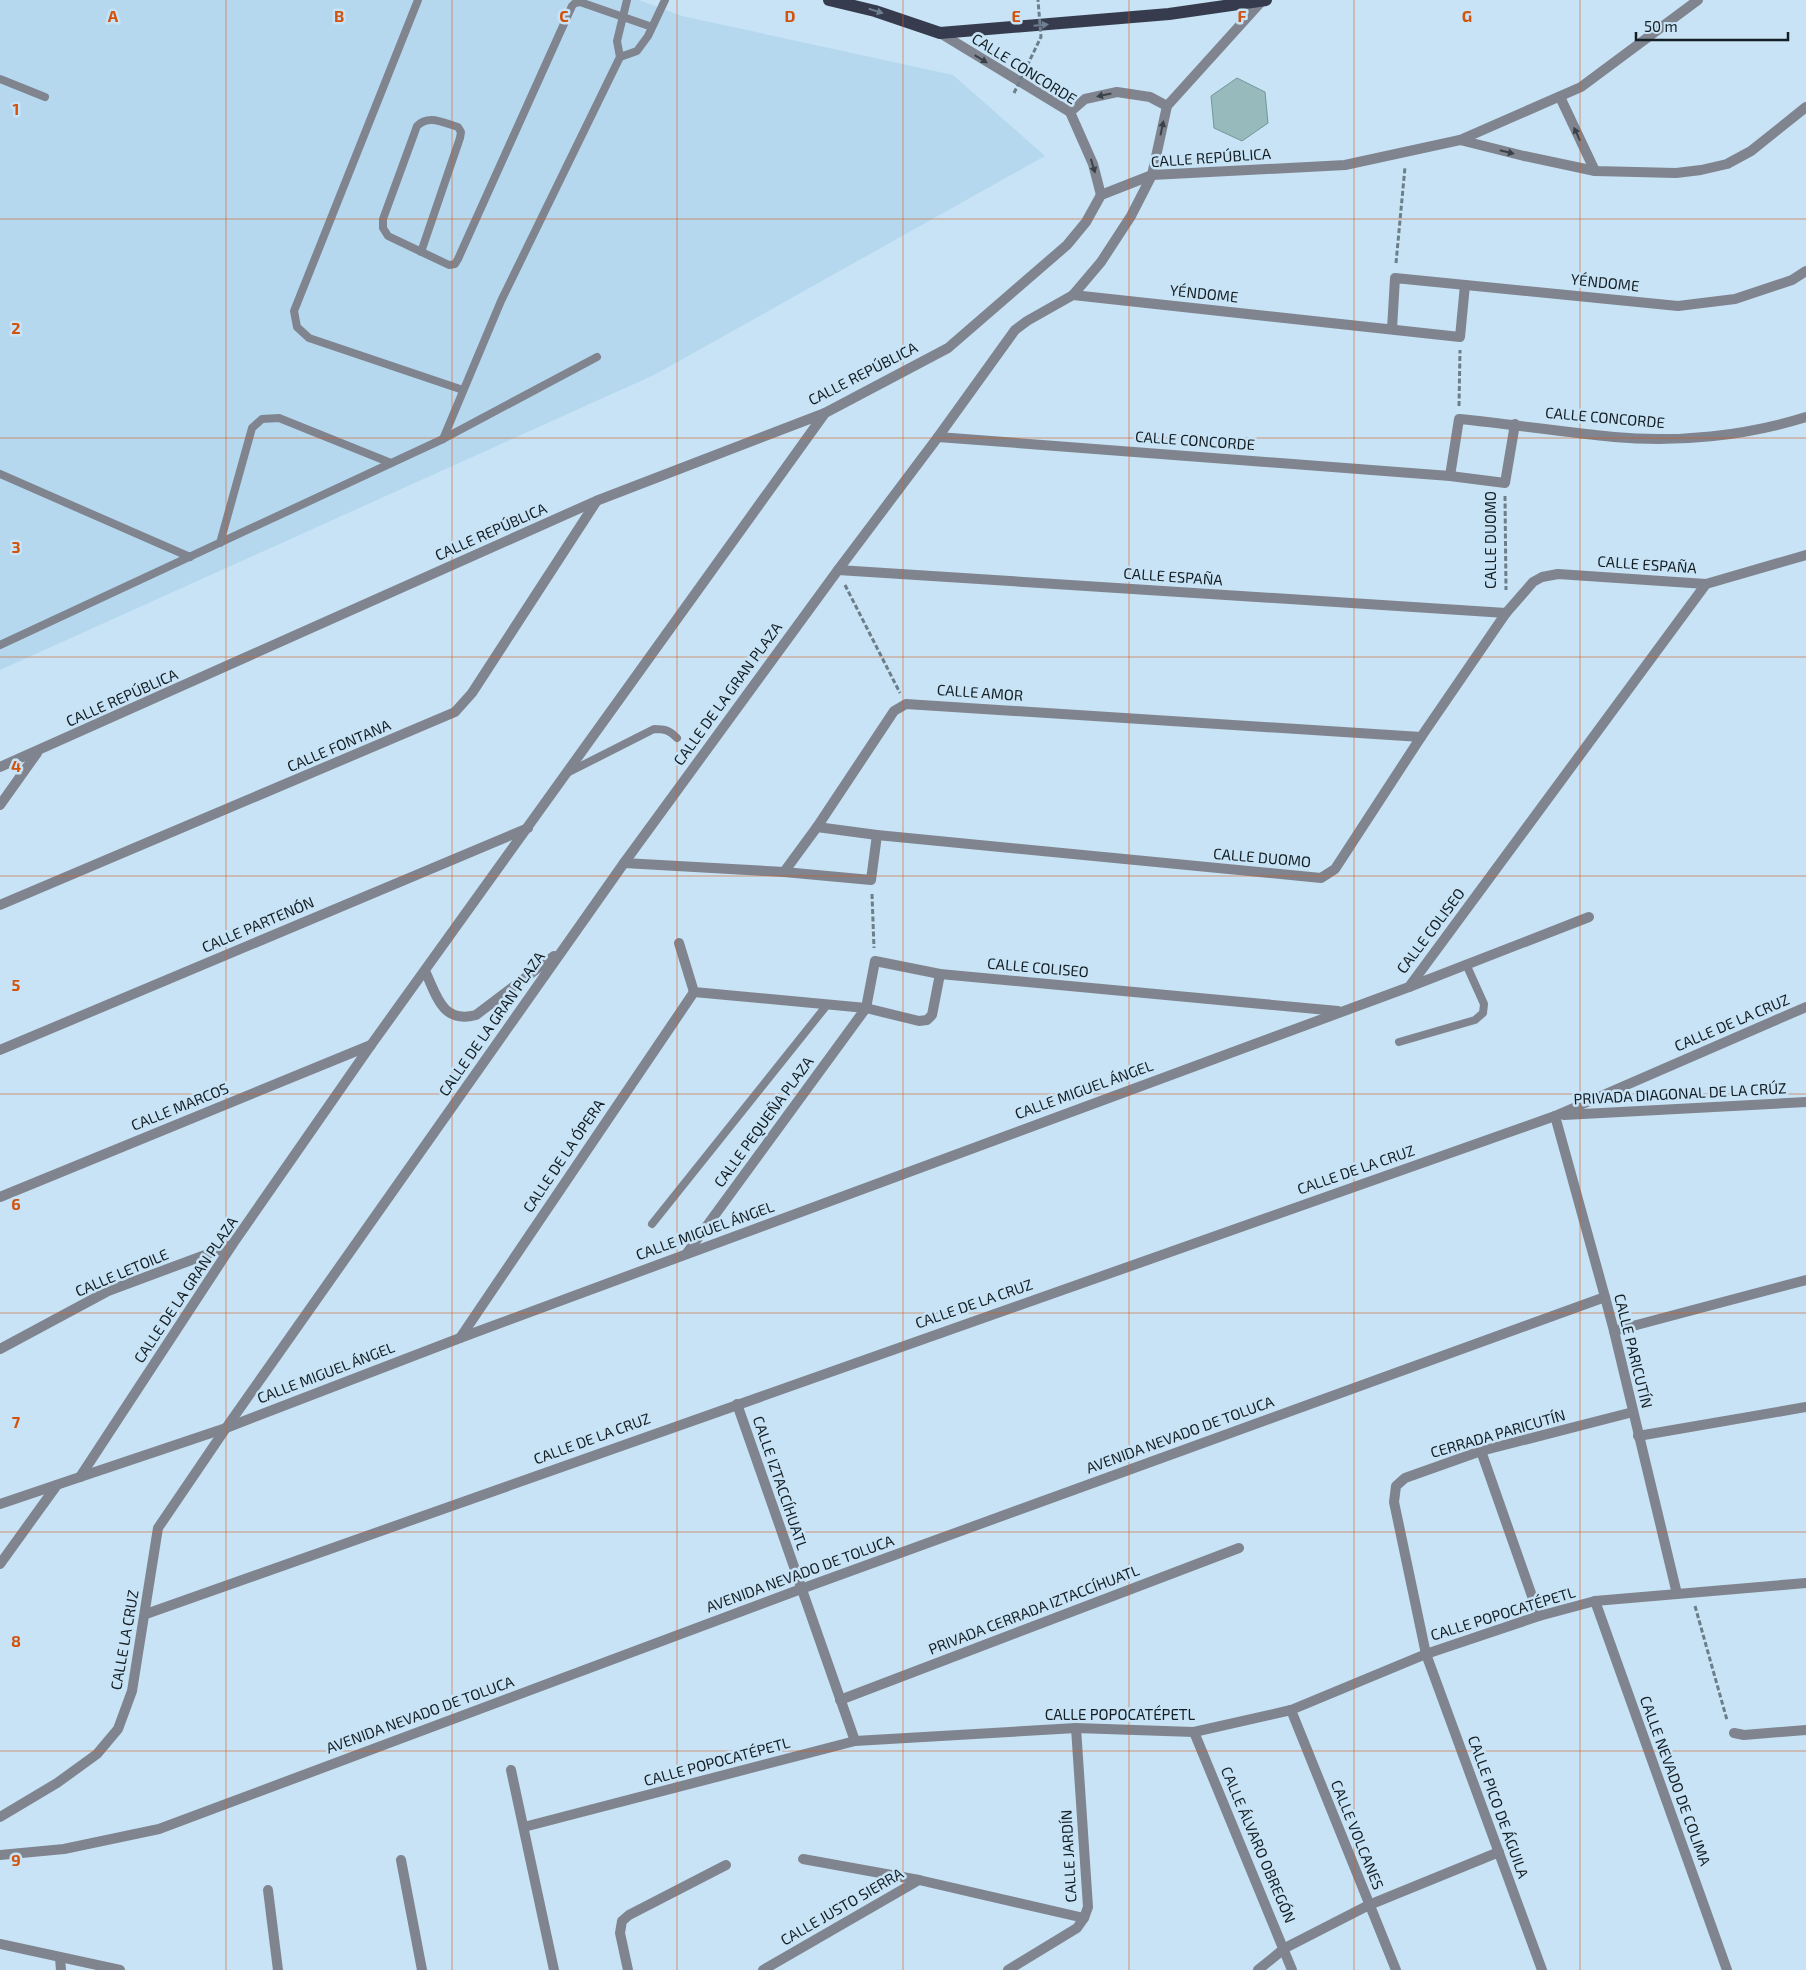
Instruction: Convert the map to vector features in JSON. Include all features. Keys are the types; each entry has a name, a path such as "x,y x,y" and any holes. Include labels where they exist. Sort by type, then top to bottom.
{"main road":[{"path":"829,0 876,10 940,33 1169,14 1264,0"}],"street":[{"name":"CALLE DE LA GRAN PLAZA","path":"226,1428 624,862 1015,330 1027,321 1073,295 1101,262 1131,216 1152,175 1167,106 1264,0"},
{"name":"CALLE REPÚBLICA","path":"0,767 596,501 825,412 948,348 1067,246 1086,222 1101,195 1152,175 1345,165 1460,140 1581,87 1698,0"},
{"name":"CALLE CONCORDE","path":"940,33 1070,112 1094,164 1101,195"},
{"path":"1070,112 1085,99 1117,92 1150,97 1167,106"},
{"path":"1560,96 1595,171"},
{"path":"1460,140 1595,171 1676,173 1727,164 1751,151 1806,107"},
{"name":"YÉNDOME","path":"1395,278 1678,306 1735,299 1792,280 1806,270"},
{"path":"1395,278 1392,329 1460,337 1465,285"},
{"name":"YÉNDOME","path":"1073,295 1392,329"},
{"name":"CALLE DE LA GRAN PLAZA","path":"80,1478 232,1245 371,1045 568,773 825,412"},
{"name":"CALLE CONCORDE","path":"1459,419 1614,437 1669,439 1726,434 1785,423 1806,416"},
{"path":"1450,476 1459,419"},
{"path":"1505,483 1515,424"},
{"name":"CALLE CONCORDE","path":"938,437 1450,476"},
{"name":"CALLE DUOMO","path":"1450,476 1505,483"},
{"name":"CALLE FONTANA","path":"0,905 455,712 472,693 596,501"},
{"name":"CALLE ESPAÑA","path":"1542,577 1558,574 1706,584 1806,555"},
{"name":"CALLE ESPAÑA","path":"838,570 1506,613"},
{"name":"CALLE DUOMO","path":"816,827 877,836 1321,878 1335,869 1421,736 1506,613 1533,582 1542,577"},
{"name":"CALLE COLISEO","path":"875,961 940,974 1340,1011 1409,987 1706,584"},
{"path":"784,872 894,711 906,704"},
{"name":"CALLE AMOR","path":"906,704 1421,736"},
{"path":"0,805 37,752"},
{"name":"CALLE PARTENÓN","path":"0,1050 528,828"},
{"path":"624,862 784,872 871,880 877,836"},
{"path":"1409,987 1589,917"},
{"path":"680,943 694,992 866,1008 919,1021 927,1020 932,1015 940,974"},
{"path":"425,971 444,1009 458,1017 467,1017 476,1015 563,949"},
{"path":"866,1008 875,961"},
{"name":"CALLE DE LA ÓPERA","path":"460,1338 694,992"},
{"name":"CALLE DE LA CRUZ","path":"146,1614 736,1404 1556,1116 1806,1007"},
{"name":"CALLE PEQUEÑA PLAZA","path":"686,1254 866,1008"},
{"name":"CALLE MIGUEL ÁNGEL","path":"0,1504 226,1428 460,1338 1340,1011"},
{"name":"CALLE MARCOS","path":"0,1197 371,1045"},
{"name":"PRIVADA DIAGONAL DE LA CRÚZ","path":"1556,1116 1806,1102"},
{"name":"CALLE PARICUTÍN","path":"1556,1116 1614,1330 1677,1594"},
{"name":"CALLE LETOILE","path":"0,1349 108,1292 232,1245"},
{"path":"1614,1330 1806,1280"},
{"name":"AVENIDA NEVADO DE TOLUCA","path":"0,1855 64,1849 159,1829 801,1589 1605,1297"},
{"name":"CALLE IZTACCÍHUATL","path":"736,1404 855,1741"},
{"path":"1638,1436 1806,1407"},
{"name":"CERRADA PARICUTÍN","path":"1426,1654 1394,1502 1396,1486 1405,1478 1481,1451 1633,1412"},
{"name":"CALLE LA CRUZ","path":"0,1817 57,1783 97,1754 118,1730 132,1691 146,1614 158,1528 226,1428"},
{"path":"1481,1451 1539,1616"},
{"path":"0,1564 57,1485"},
{"name":"PRIVADA CERRADA IZTACCÍHUATL","path":"840,1700 1239,1548"},
{"name":"CALLE POPOCATÉPETL","path":"524,1828 855,1741 1076,1728 1194,1732 1291,1710 1426,1654 1539,1616 1596,1601 1806,1583"},
{"name":"CALLE NEVADO DE COLIMA","path":"1596,1601 1727,1970"},
{"name":"CALLE PICO DE ÁGUILA","path":"1426,1654 1542,1970"},
{"name":"CALLE VOLCANES","path":"1291,1710 1368,1905 1396,1970"},
{"name":"CALLE JARDÍN","path":"1008,1970 1077,1928 1084,1918 1088,1907 1076,1728"},
{"path":"1734,1733 1744,1735 1806,1730"},
{"name":"CALLE ÁLVARO OBREGÓN","path":"1194,1732 1285,1948 1292,1970"},
{"path":"512,1770 554,1970"},
{"path":"1258,1970 1285,1948 1368,1905 1499,1852"},
{"path":"804,1859 919,1880"},
{"path":"401,1860 422,1970"},
{"path":"628,1970 620,1933 622,1921 629,1915 726,1866"},
{"name":"CALLE JUSTO SIERRA","path":"763,1970 919,1880 1084,1918"},
{"path":"268,1890 278,1970"},
{"path":"0,1944 120,1970"},
{"path":"60,1958 61,1970"}],"lane":[{"path":"418,0 294,311 297,327 308,338 463,390"},
{"path":"443,439 501,301 620,57 617,41 627,0"},
{"path":"620,57 637,51 652,27 665,0"},
{"path":"421,252 461,132 458,127 431,119 423,120 417,126 383,219 383,228 388,236 421,252 449,265 455,264 574,2 580,2 652,27"},
{"path":"0,79 45,98"},
{"path":"0,645 443,439 597,357"},
{"path":"220,543 252,428 262,418 279,418 391,463"},
{"path":"0,474 190,557"},
{"path":"568,773 654,730 664,729 670,731 677,738"},
{"path":"1399,1042 1476,1020 1483,1013 1484,1004 1466,964"},
{"path":"652,1224 827,1005"}],"path":[{"path":"1014,93 1041,37 1038,0"},
{"path":"1395,278 1406,152"},
{"path":"1459,419 1460,337"},
{"name":"CALLE DUOMO","path":"1505,483 1506,613"},
{"path":"838,570 906,704"},
{"path":"871,880 875,961"},
{"path":"1692,1593 1729,1729 1734,1733"}],"shaded area":[{"path":"0,0 639,0 682,16 953,75 1045,156 654,375 0,670"}],"building":[{"path":"1237,78 1265,92 1268,123 1242,141 1214,128 1211,96"}]}
